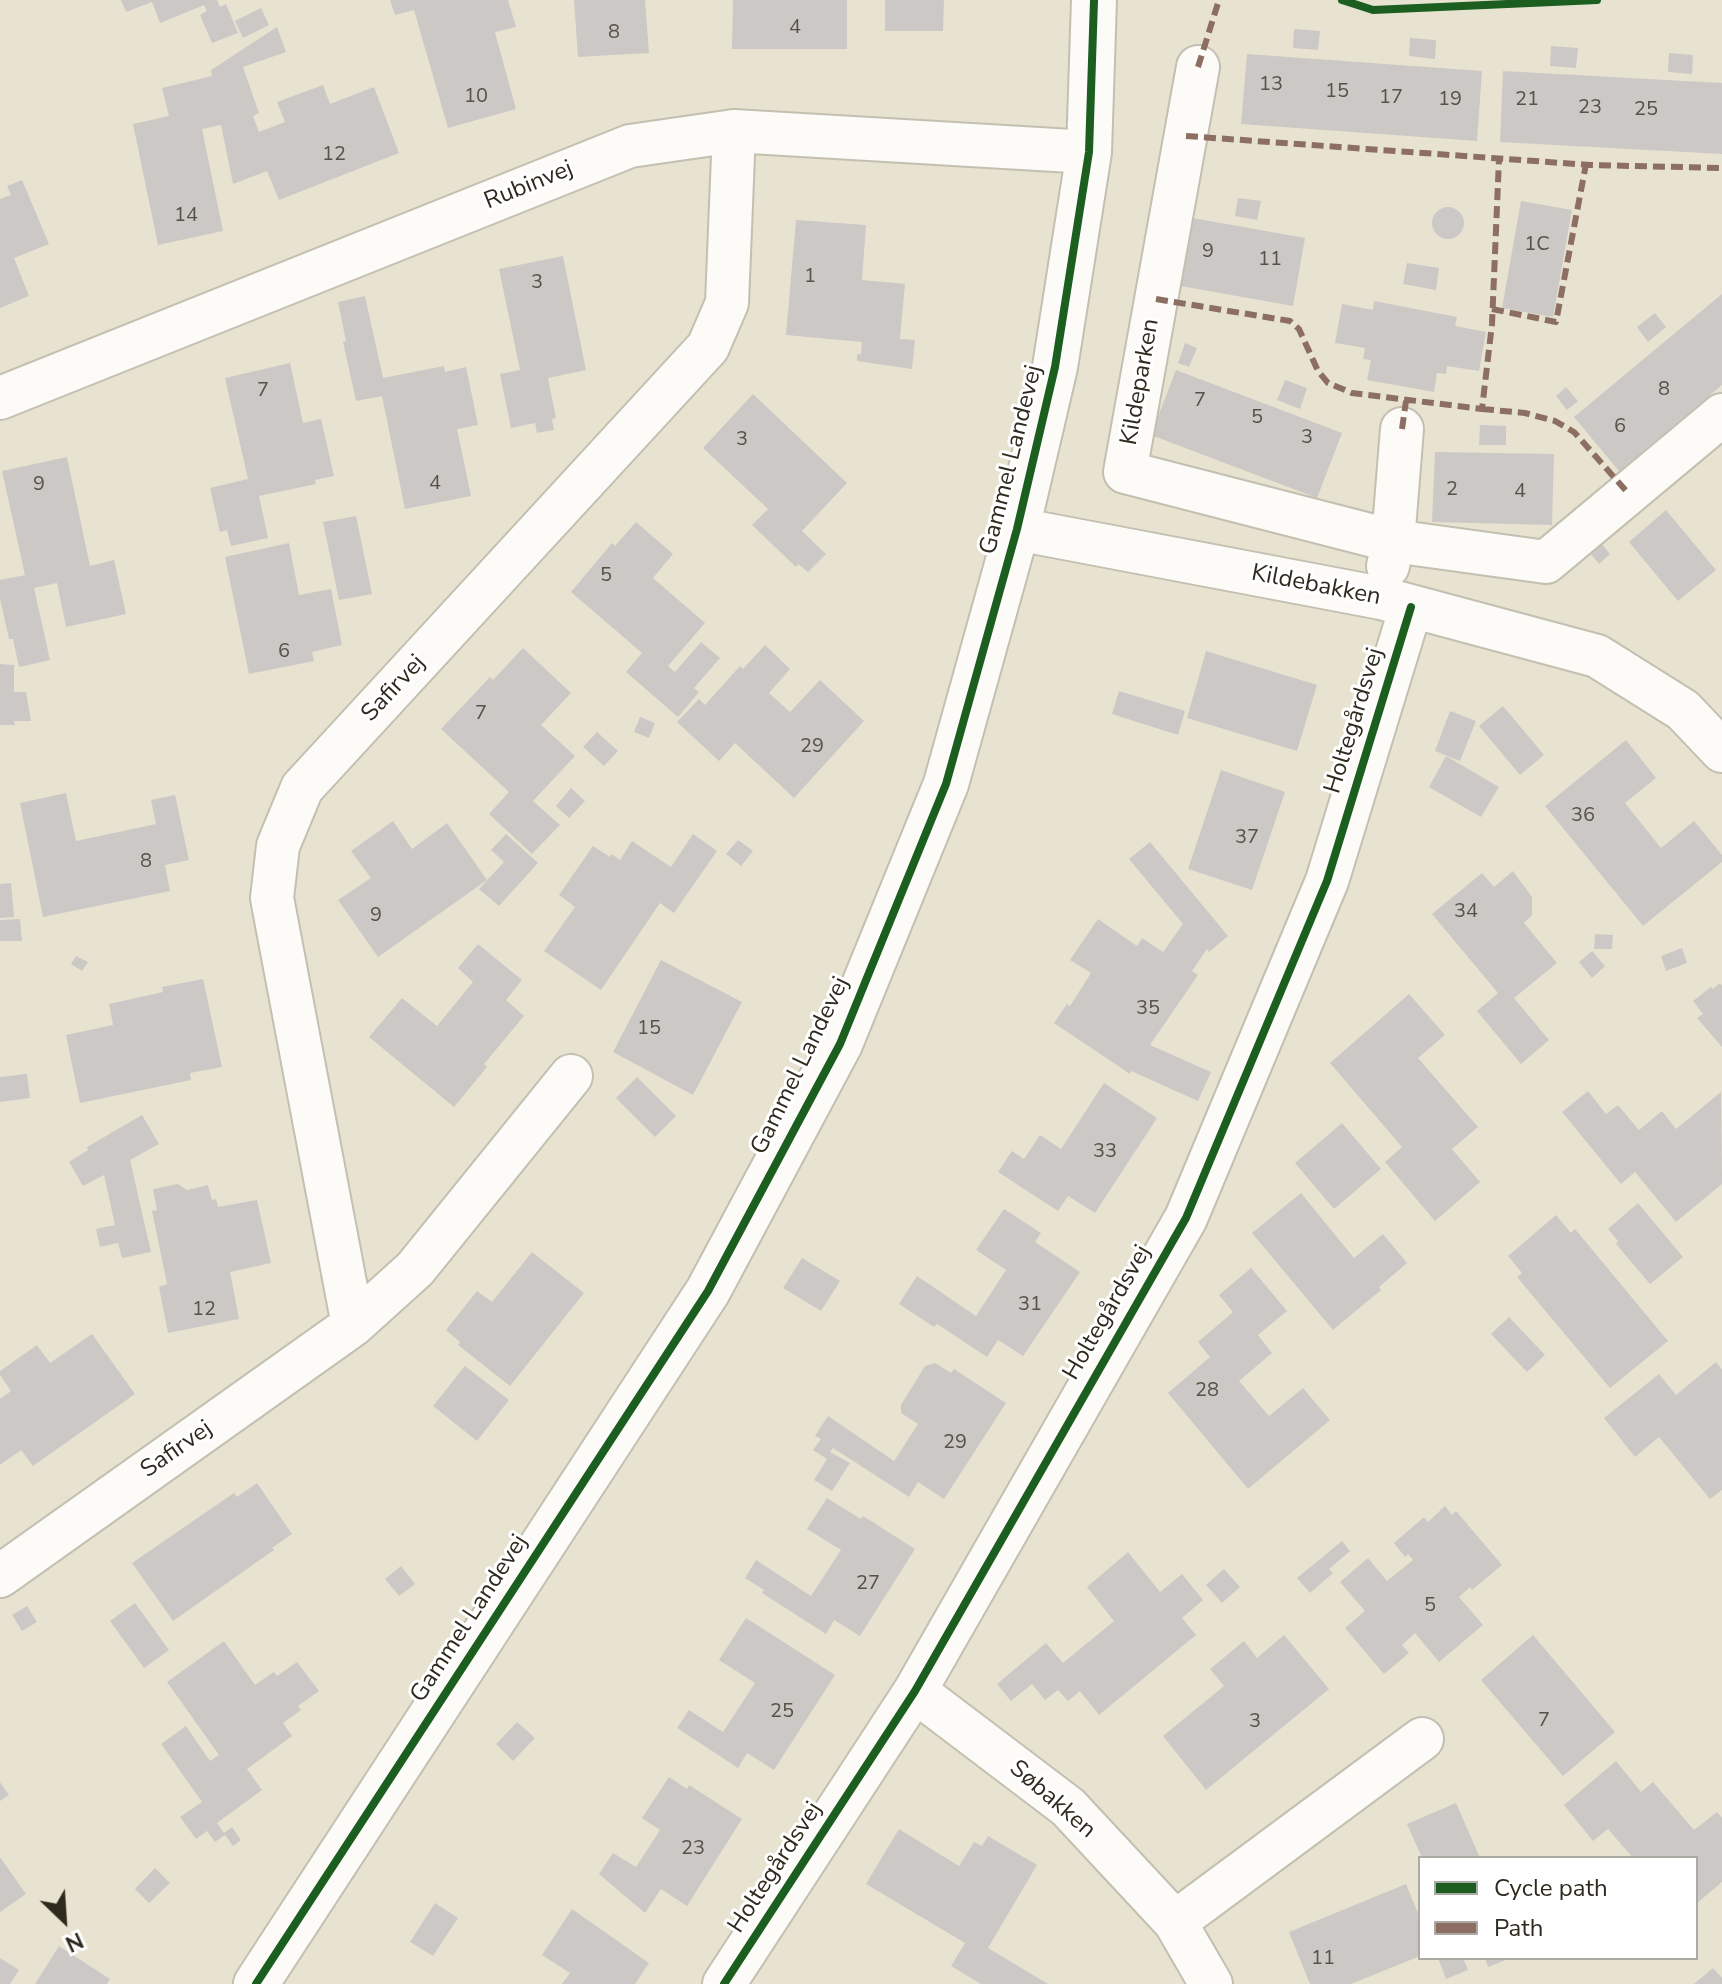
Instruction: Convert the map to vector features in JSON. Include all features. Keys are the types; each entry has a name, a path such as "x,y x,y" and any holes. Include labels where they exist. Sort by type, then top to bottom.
{"street":[{"name":"Gammel Landevej","path":"256,1984 708,1291 840,1044 946,784 1017,529 1055,367 1089,152 1094,0"},
{"name":"Kildeparken","path":"1198,67 1125,472 1393,541 1546,562 1722,415"},
{"name":"Rubinvej","path":"0,398 630,146 734,131 1089,152"},
{"name":"Safirvej","path":"353,1325 272,898 278,846 302,788 708,347 727,303 734,131"},
{"path":"1396,603 1393,541 1402,429"},
{"name":"Kildebakken","path":"1017,529 1396,603 1597,656 1683,710 1722,751"},
{"name":"Holtegårdsvej","path":"724,1984 915,1691 1186,1218 1327,881 1396,603"},
{"name":"Safirvej","path":"0,1576 353,1325 415,1269 571,1076"},
{"name":"Søbakken","path":"915,1691 1068,1807 1175,1922 1211,1984"},
{"path":"1175,1922 1422,1739"}],"building":[{"path":"121,0 217,0 220,7 226,4 238,33 212,43 200,15 207,11 204,5 160,23 152,2 126,12"},
{"path":"390,0 508,0 516,27 495,32 516,109 448,128 414,10 395,15"},
{"path":"574,0 645,0 649,53 578,57"},
{"path":"733,0 847,0 847,49 732,49"},
{"path":"885,0 944,0 943,31 885,31"},
{"path":"261,8 269,25 243,38 235,21"},
{"path":"277,27 286,52 243,67 259,113 253,116 259,132 285,122 277,102 323,85 330,104 374,87 399,153 279,200 267,171 233,184 221,125 202,129 223,231 158,245 133,124 169,116 162,88 212,76 211,70"},
{"path":"1294,29 1320,31 1318,50 1293,48"},
{"path":"1410,38 1436,40 1435,59 1409,56"},
{"path":"1551,46 1578,48 1576,68 1550,66"},
{"path":"1669,53 1693,55 1692,74 1668,72"},
{"path":"1247,54 1482,71 1477,141 1241,124"},
{"path":"1503,71 1722,83 1722,154 1500,142"},
{"path":"22,180 49,244 14,258 29,296 0,308 0,199 11,195 7,186"},
{"path":"1238,198 1261,201 1257,220 1235,216"},
{"path":"1521,201 1572,210 1553,317 1502,308"},
{"path":"1448,207 1459,212 1464,223 1459,234 1448,239 1437,234 1432,223 1437,212"},
{"path":"1187,217 1305,238 1293,306 1175,285"},
{"path":"796,220 866,225 862,280 905,284 900,339 915,340 912,369 857,361 862,342 786,335"},
{"path":"563,256 586,370 548,378 556,418 552,419 554,430 537,433 535,423 511,428 500,374 520,370 499,269"},
{"path":"1407,263 1439,268 1436,290 1403,284"},
{"path":"1722,294 1722,385 1619,471 1574,417"},
{"path":"365,296 383,378 444,366 445,372 466,367 478,425 457,429 471,496 405,509 382,396 356,401 343,342 346,341 338,302"},
{"path":"1374,301 1457,317 1455,326 1486,332 1479,371 1447,366 1446,374 1437,373 1434,392 1367,380 1371,360 1363,359 1365,348 1335,343 1342,304 1373,310"},
{"path":"1655,313 1666,327 1648,342 1637,327"},
{"path":"1185,343 1197,348 1189,367 1178,363"},
{"path":"290,363 303,423 321,419 334,476 315,480 316,484 259,496 268,538 231,546 227,530 220,532 210,488 248,479 225,378"},
{"path":"1176,370 1342,433 1317,498 1151,435"},
{"path":"1285,380 1307,388 1300,409 1277,400"},
{"path":"1566,387 1578,401 1567,410 1556,396"},
{"path":"753,394 847,483 802,531 826,554 808,572 798,564 796,567 752,525 768,509 703,448"},
{"path":"1480,425 1506,426 1506,445 1479,445"},
{"path":"1435,452 1554,454 1552,525 1432,522"},
{"path":"67,457 90,566 114,560 126,614 66,627 57,583 34,588 50,660 19,667 0,599 0,580 25,575 2,471"},
{"path":"1666,510 1716,570 1678,601 1629,542"},
{"path":"356,516 372,594 339,600 323,522"},
{"path":"636,522 673,554 653,578 705,623 668,666 675,672 701,642 720,658 694,688 699,692 678,717 626,672 642,653 571,592 612,543 615,546"},
{"path":"289,543 299,595 331,589 342,645 312,652 314,661 249,674 225,557"},
{"path":"1601,543 1610,554 1599,564 1590,553"},
{"path":"765,645 790,669 769,693 790,712 820,680 864,721 794,798 735,743 719,761 677,722 699,699 705,705 740,666 743,669"},
{"path":"523,648 571,693 541,725 575,756 533,801 560,825 532,854 489,814 509,792 441,729 490,677 493,680"},
{"path":"1206,651 1317,685 1297,751 1187,718"},
{"path":"0,664 14,665 14,692 26,692 31,721 0,725"},
{"path":"1119,691 1185,711 1178,735 1112,714"},
{"path":"1503,706 1544,755 1520,775 1479,726"},
{"path":"1450,711 1476,721 1460,761 1435,751"},
{"path":"640,717 655,723 649,738 634,732"},
{"path":"597,732 618,751 604,766 583,747"},
{"path":"1626,740 1656,778 1625,803 1661,848 1694,821 1722,855 1722,862 1643,926 1545,806"},
{"path":"1446,756 1499,787 1481,817 1429,787"},
{"path":"1221,770 1285,792 1252,890 1188,869"},
{"path":"571,788 585,801 569,818 556,806"},
{"path":"66,793 76,841 156,824 151,800 175,795 189,860 165,865 170,891 43,917 20,803"},
{"path":"393,821 412,849 447,823 487,880 378,957 338,900 371,878 351,851"},
{"path":"506,834 538,863 499,906 479,889 504,862 491,850"},
{"path":"693,834 717,851 674,913 660,903 601,990 544,951 575,907 559,895 593,846 620,860 632,841 671,867"},
{"path":"738,840 753,851 741,866 726,854"},
{"path":"1150,842 1228,936 1209,952 1207,949 1192,971 1198,975 1150,1045 1211,1072 1198,1101 1131,1071 1130,1074 1054,1023 1067,1004 1070,1006 1091,973 1070,960 1098,919 1137,946 1142,938 1163,952 1183,924 1129,859"},
{"path":"1513,871 1532,897 1532,915 1524,923 1557,963 1514,998 1549,1040 1521,1064 1477,1011 1498,993 1432,914 1482,873 1494,887"},
{"path":"11,883 14,917 0,918 0,884"},
{"path":"20,919 22,941 0,941 0,920"},
{"path":"1595,934 1613,935 1612,949 1594,949"},
{"path":"478,944 522,980 506,1000 524,1016 484,1064 487,1067 454,1107 369,1037 402,998 437,1026 473,982 458,968"},
{"path":"1682,948 1687,963 1666,971 1661,956"},
{"path":"1592,951 1605,966 1592,978 1579,962"},
{"path":"76,956 88,962 82,971 71,964"},
{"path":"661,960 742,1002 693,1095 613,1052"},
{"path":"203,979 222,1067 190,1073 191,1080 80,1103 66,1035 113,1025 109,1004 163,992 162,987"},
{"path":"1720,983 1722,1047 1697,1018 1703,1014 1693,1001"},
{"path":"1409,994 1445,1035 1418,1058 1478,1127 1452,1149 1480,1182 1435,1221 1385,1162 1402,1147 1330,1063"},
{"path":"27,1074 30,1098 0,1102 0,1077"},
{"path":"637,1077 676,1116 655,1137 616,1098"},
{"path":"1104,1083 1157,1118 1095,1213 1068,1196 1058,1211 998,1172 1012,1151 1024,1159 1040,1135 1061,1149"},
{"path":"1588,1091 1606,1114 1618,1105 1639,1130 1662,1111 1676,1129 1721,1092 1722,1184 1676,1222 1635,1172 1621,1184 1562,1112"},
{"path":"142,1115 159,1144 130,1160 151,1252 122,1258 118,1243 100,1247 96,1229 115,1225 104,1175 83,1186 69,1162 88,1150 87,1147"},
{"path":"1342,1123 1381,1169 1334,1209 1295,1163"},
{"path":"178,1184 187,1190 208,1185 212,1200 216,1199 218,1207 257,1200 271,1263 230,1272 239,1319 168,1333 159,1287 167,1284 152,1211 157,1210 153,1189"},
{"path":"1301,1193 1354,1258 1383,1234 1407,1263 1379,1287 1381,1290 1333,1330 1252,1233"},
{"path":"1638,1203 1683,1257 1650,1284 1616,1244 1618,1241 1608,1229"},
{"path":"1004,1209 1041,1233 1035,1242 1080,1272 1023,1356 998,1340 987,1357 937,1324 934,1327 899,1304 917,1276 976,1316 1006,1270 976,1250"},
{"path":"1556,1215 1571,1233 1575,1229 1668,1341 1610,1388 1517,1277 1522,1273 1508,1256"},
{"path":"532,1252 584,1293 510,1386 458,1345 460,1342 446,1330 477,1291 492,1302"},
{"path":"802,1258 840,1281 821,1311 783,1288"},
{"path":"1251,1268 1287,1311 1258,1335 1272,1353 1239,1381 1269,1416 1303,1388 1330,1420 1248,1489 1168,1393 1210,1357 1198,1342 1233,1312 1219,1295"},
{"path":"1509,1317 1545,1355 1527,1372 1491,1334"},
{"path":"92,1334 135,1394 33,1466 21,1450 0,1465 0,1399 11,1391 0,1371 37,1345 50,1363"},
{"path":"1716,1362 1722,1370 1722,1490 1710,1499 1659,1437 1635,1457 1604,1418 1659,1374 1676,1395"},
{"path":"935,1363 951,1373 954,1369 1006,1403 944,1499 918,1482 909,1497 833,1448 830,1452 850,1463 832,1491 814,1480 827,1459 813,1450 821,1439 815,1436 828,1416 894,1461 918,1424 901,1413 901,1405 925,1366"},
{"path":"465,1366 509,1400 477,1441 433,1406"},
{"path":"257,1483 292,1534 173,1621 132,1563 234,1493 237,1497"},
{"path":"827,1498 861,1519 863,1516 915,1549 860,1636 834,1620 826,1634 762,1593 764,1590 745,1578 756,1560 811,1596 841,1550 807,1529"},
{"path":"1445,1506 1452,1515 1456,1511 1502,1565 1459,1597 1483,1625 1439,1662 1415,1633 1402,1645 1409,1653 1384,1674 1345,1628 1365,1611 1340,1582 1368,1558 1387,1581 1413,1560 1408,1554 1405,1557 1394,1543 1424,1517 1428,1522"},
{"path":"1342,1541 1350,1551 1329,1569 1333,1573 1310,1593 1297,1578"},
{"path":"1128,1552 1160,1592 1182,1574 1203,1600 1182,1618 1196,1635 1099,1715 1080,1691 1068,1701 1058,1690 1045,1700 1032,1684 1011,1701 997,1684 1046,1643 1063,1663 1114,1621 1087,1587"},
{"path":"401,1566 415,1584 399,1596 385,1579"},
{"path":"1224,1569 1240,1587 1222,1603 1206,1585"},
{"path":"135,1603 169,1650 144,1668 110,1621"},
{"path":"27,1606 37,1622 22,1631 12,1615"},
{"path":"746,1618 835,1675 774,1770 747,1753 738,1768 677,1728 689,1710 723,1732 755,1683 719,1660"},
{"path":"1284,1635 1329,1689 1206,1790 1163,1736 1224,1686 1210,1669 1244,1641 1257,1658"},
{"path":"1533,1635 1615,1732 1563,1776 1481,1680"},
{"path":"224,1641 255,1685 274,1672 277,1676 297,1662 319,1691 298,1706 301,1710 283,1723 292,1736 247,1769 262,1790 217,1823 224,1833 232,1827 241,1840 233,1846 225,1835 215,1842 207,1831 196,1839 180,1817 202,1802 161,1744 186,1726 210,1761 219,1755 167,1682"},
{"path":"517,1722 535,1738 513,1761 496,1744"},
{"path":"1616,1761 1641,1792 1653,1782 1694,1830 1717,1812 1722,1818 1722,1882 1698,1902 1698,1856 1631,1856 1608,1829 1593,1841 1564,1805"},
{"path":"669,1777 687,1789 689,1785 742,1819 687,1906 661,1889 645,1913 599,1874 613,1853 636,1867 660,1830 642,1818"},
{"path":"0,1782 9,1795 0,1801"},
{"path":"1456,1803 1479,1856 1421,1856 1407,1824"},
{"path":"899,1829 959,1866 974,1842 982,1846 988,1836 1037,1865 988,1948 1048,1984 981,1984 951,1966 965,1943 866,1884"},
{"path":"0,1857 26,1894 0,1912"},
{"path":"155,1868 170,1883 149,1903 135,1889"},
{"path":"1406,1884 1418,1913 1418,1957 1351,1984 1310,1984 1289,1932"},
{"path":"435,1903 458,1918 433,1956 410,1942"},
{"path":"572,1909 649,1963 635,1984 562,1984 570,1973 542,1955"},
{"path":"59,1946 110,1979 107,1984 35,1984"},
{"path":"0,1958 19,1970 10,1984 0,1984"},
{"path":"1439,1960 1464,1960 1468,1970 1446,1979"},
{"path":"1486,1960 1506,1960 1488,1967"},
{"path":"1713,1968 1722,1978 1722,1984 1694,1984"}],"marked path":[{"path":"1198,67 1219,0"},
{"path":"1186,136 1590,165 1722,168"},
{"path":"1156,299 1290,321 1299,329 1318,371 1328,383 1352,393 1482,409 1492,324 1499,159"},
{"path":"1492,309 1556,322 1586,164"},
{"path":"1402,429 1406,401"},
{"path":"1482,409 1525,413 1555,421 1574,432 1628,493"}],"cycle path":[{"path":"256,1984 708,1291 840,1044 946,784 1017,529 1055,367 1089,152 1094,0"},
{"path":"1342,0 1373,10 1597,0"},
{"path":"724,1984 915,1691 1186,1218 1327,881 1411,607"}]}
